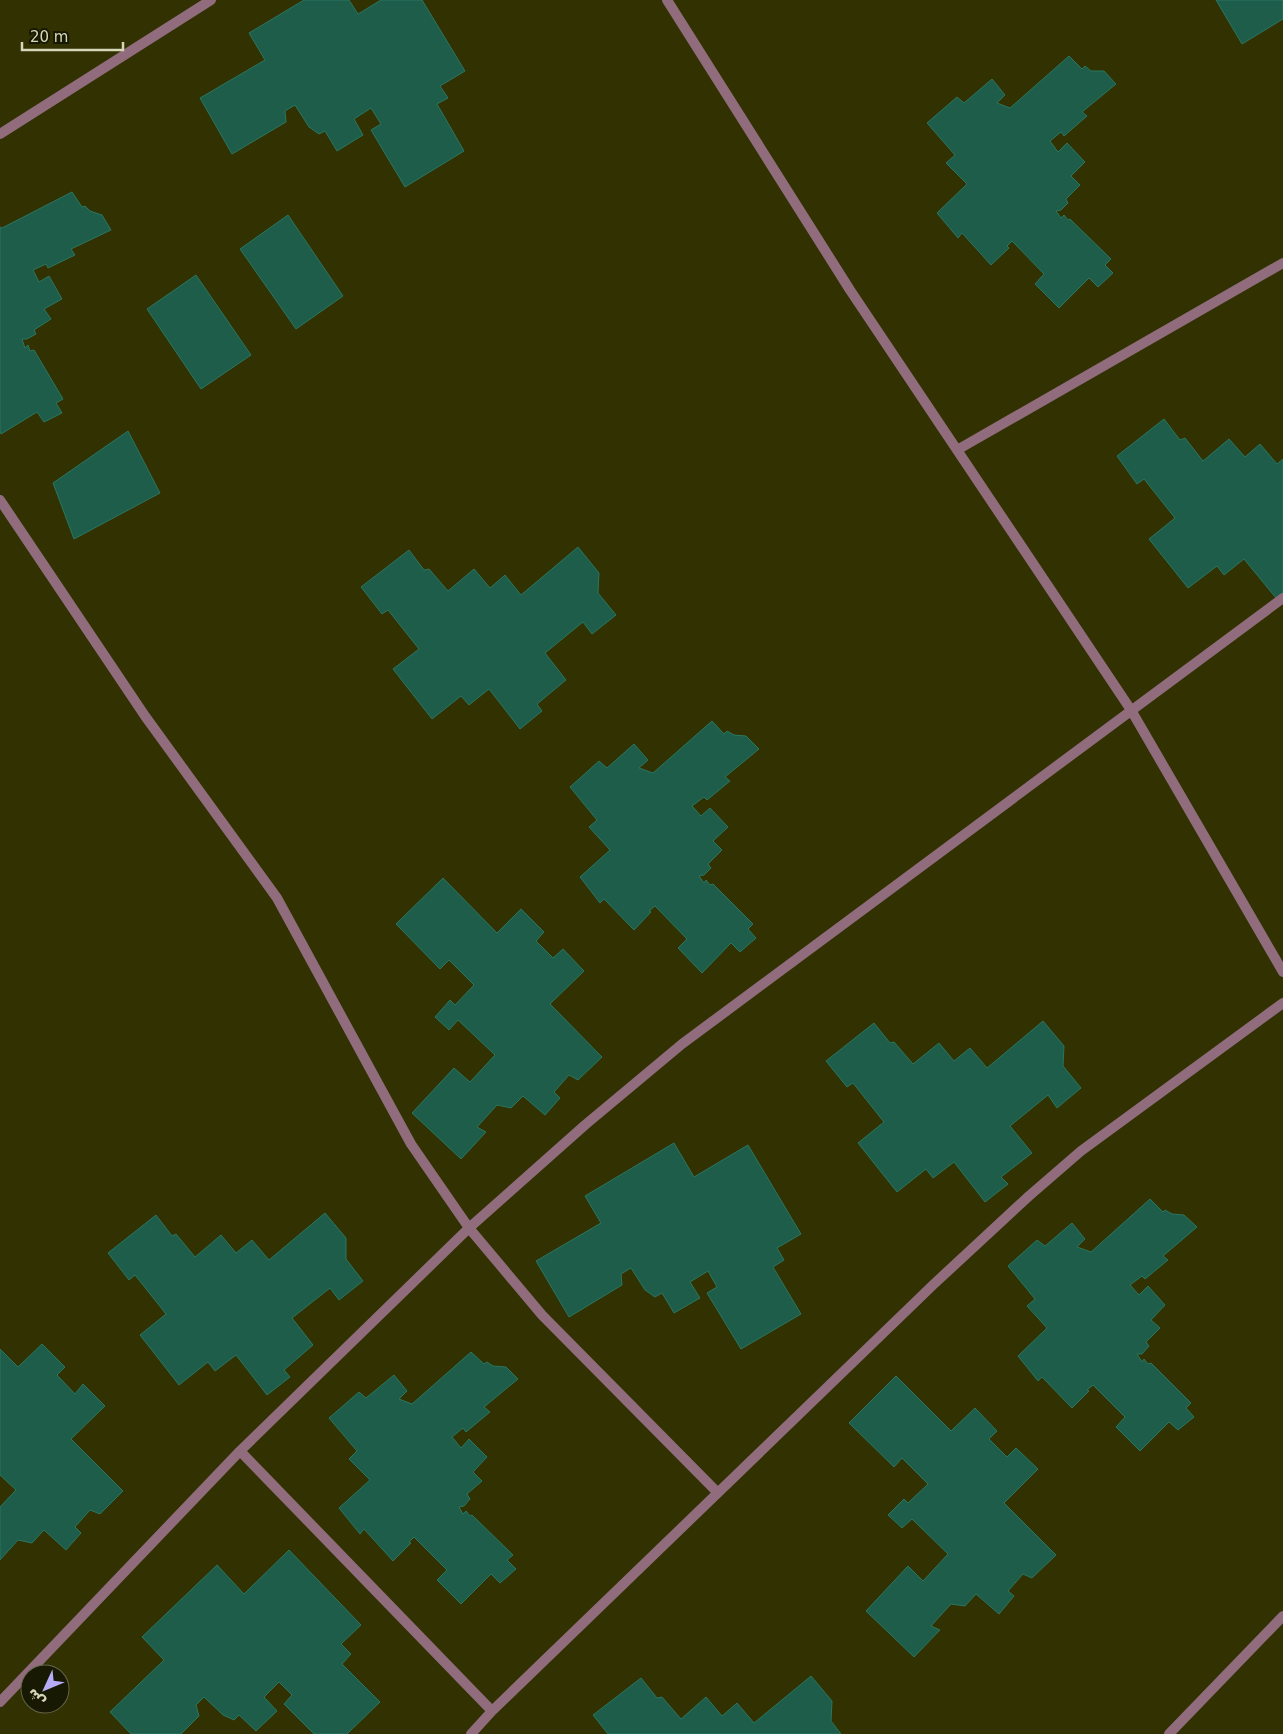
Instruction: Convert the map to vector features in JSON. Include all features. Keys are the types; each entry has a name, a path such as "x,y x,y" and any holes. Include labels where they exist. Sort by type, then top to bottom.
{"street":[{"path":"0,134 211,0"},
{"path":"667,0 850,290 1131,710 1283,972"},
{"path":"957,450 1283,263"},
{"path":"0,500 145,716 277,898 411,1144 468,1228 542,1315 718,1494"},
{"path":"0,1702 240,1451 468,1228 584,1125 682,1044 1283,598"},
{"path":"471,1734 492,1711 934,1284 1029,1196 1081,1151 1283,1003"},
{"path":"240,1451 492,1711"},
{"path":"1170,1734 1283,1616"}],"building":[{"path":"304,0 349,0 358,14 381,0 422,0 465,71 440,86 448,98 437,104 464,151 405,187 371,130 381,124 371,108 354,119 363,135 337,151 325,131 319,134 309,127 295,105 285,111 286,122 232,154 200,98 265,60 249,33"},
{"path":"1216,0 1283,0 1283,19 1242,44"},
{"path":"1069,56 1082,69 1085,66 1091,71 1104,71 1116,84 1082,112 1087,116 1064,136 1061,132 1050,141 1058,152 1067,143 1085,162 1071,176 1080,185 1066,199 1068,203 1061,210 1056,211 1061,218 1064,215 1068,220 1070,219 1111,259 1105,265 1113,273 1098,287 1089,278 1059,308 1035,284 1044,274 1012,241 1007,246 1009,248 991,265 962,233 958,238 937,213 967,184 946,163 955,155 927,123 957,97 964,103 992,79 1005,95 997,103 1010,108"},
{"path":"72,192 82,207 85,206 90,211 102,215 111,230 71,249 75,255 48,268 46,264 33,270 39,282 49,276 62,299 44,309 51,319 34,330 36,334 27,339 22,339 25,348 28,345 30,351 34,350 63,399 56,403 62,413 44,422 37,412 1,434 0,227 2,228"},
{"path":"288,215 343,296 296,329 240,249"},
{"path":"196,275 251,355 201,389 147,309"},
{"path":"1164,419 1180,440 1185,438 1203,461 1229,439 1245,457 1260,444 1277,464 1283,459 1283,593 1276,598 1244,559 1224,575 1217,566 1188,588 1149,539 1175,518 1144,479 1137,484 1117,456"},
{"path":"128,431 160,493 74,539 53,483"},
{"path":"578,547 599,573 598,593 616,615 592,634 583,622 545,653 566,680 537,704 542,711 520,729 489,689 469,705 461,696 432,719 393,669 419,649 388,610 382,614 361,587 409,550 424,570 429,569 448,591 474,569 490,588 505,575 521,595"},
{"path":"712,721 724,734 727,731 734,735 746,736 759,749 725,777 730,781 707,800 704,797 692,806 701,816 710,808 728,827 713,841 722,850 708,864 711,868 704,875 699,876 704,883 706,880 710,885 713,884 753,924 748,929 756,938 740,952 731,943 702,973 678,948 687,939 655,906 634,930 604,899 600,903 580,877 610,850 589,827 597,820 570,787 599,761 607,768 634,744 648,760 639,768 653,773"},
{"path":"443,878 497,933 521,909 544,932 536,941 553,958 563,949 584,971 550,1004 602,1057 578,1080 569,1075 554,1092 560,1098 545,1115 523,1096 511,1108 497,1105 477,1127 486,1132 461,1159 412,1113 454,1068 470,1082 495,1055 458,1020 449,1030 435,1017 450,1000 455,1005 474,985 449,960 440,969 396,924"},
{"path":"1043,1021 1064,1046 1063,1066 1081,1088 1057,1108 1048,1095 1010,1126 1032,1153 1001,1177 1008,1184 985,1202 954,1162 933,1178 926,1169 897,1192 858,1143 884,1122 853,1083 847,1087 826,1061 874,1023 890,1043 894,1042 913,1064 939,1043 954,1061 970,1048 987,1068"},
{"path":"674,1143 694,1177 748,1145 801,1234 777,1248 784,1260 773,1267 801,1314 741,1349 707,1293 717,1287 708,1271 690,1282 700,1298 674,1313 662,1293 655,1297 645,1290 631,1268 621,1274 622,1285 569,1317 536,1261 601,1223 585,1196"},
{"path":"1150,1199 1163,1212 1165,1210 1172,1214 1184,1215 1197,1227 1163,1256 1168,1260 1145,1279 1142,1276 1130,1285 1139,1295 1148,1286 1165,1305 1151,1320 1160,1328 1146,1342 1149,1346 1142,1354 1137,1354 1142,1362 1144,1359 1148,1364 1151,1363 1191,1403 1186,1408 1194,1417 1178,1430 1169,1422 1140,1451 1116,1427 1125,1417 1093,1385 1072,1408 1042,1377 1038,1381 1018,1356 1047,1328 1027,1306 1035,1299 1008,1266 1037,1240 1045,1246 1072,1223 1085,1239 1077,1247 1091,1252"},
{"path":"325,1213 346,1238 346,1259 363,1281 339,1300 330,1288 292,1318 313,1345 284,1370 290,1377 267,1395 236,1355 215,1371 208,1362 179,1385 140,1335 166,1314 135,1275 129,1280 108,1253 156,1215 172,1236 176,1234 195,1257 221,1235 236,1253 252,1240 269,1260"},
{"path":"42,1344 65,1367 57,1375 75,1394 83,1384 105,1406 71,1439 123,1491 100,1514 90,1510 75,1527 81,1533 66,1550 44,1530 32,1543 18,1540 0,1560 0,1507 16,1490 0,1475 0,1349 18,1367"},
{"path":"471,1352 484,1364 487,1362 493,1366 506,1367 518,1379 484,1407 490,1412 466,1432 463,1428 452,1437 461,1448 469,1439 487,1457 473,1472 482,1481 467,1494 470,1499 464,1506 459,1507 463,1514 466,1511 470,1516 472,1515 513,1555 507,1560 516,1569 500,1583 491,1574 461,1604 437,1580 447,1570 414,1537 409,1542 411,1543 393,1561 364,1529 360,1534 339,1508 370,1480 349,1459 357,1451 329,1418 359,1392 366,1398 394,1375 407,1391 399,1399 412,1404"},
{"path":"896,1376 951,1431 975,1408 997,1431 989,1439 1007,1457 1016,1448 1038,1469 1004,1503 1056,1555 1032,1578 1023,1574 1008,1591 1014,1596 999,1614 976,1594 965,1606 951,1604 931,1626 940,1630 914,1657 866,1611 908,1566 923,1581 948,1554 912,1519 902,1528 888,1515 904,1499 908,1503 928,1484 902,1458 894,1467 849,1423"},
{"path":"289,1550 361,1625 341,1644 351,1654 342,1664 380,1702 347,1734 314,1734 284,1704 292,1695 279,1682 264,1697 277,1711 256,1731 239,1715 234,1720 223,1715 204,1697 196,1705 199,1716 181,1734 131,1734 110,1712 164,1660 142,1637 217,1565 244,1594"},
{"path":"811,1676 832,1701 831,1721 841,1734 608,1734 593,1715 641,1678 657,1698 662,1697 681,1719 706,1697 722,1716 737,1703 754,1723"}]}
